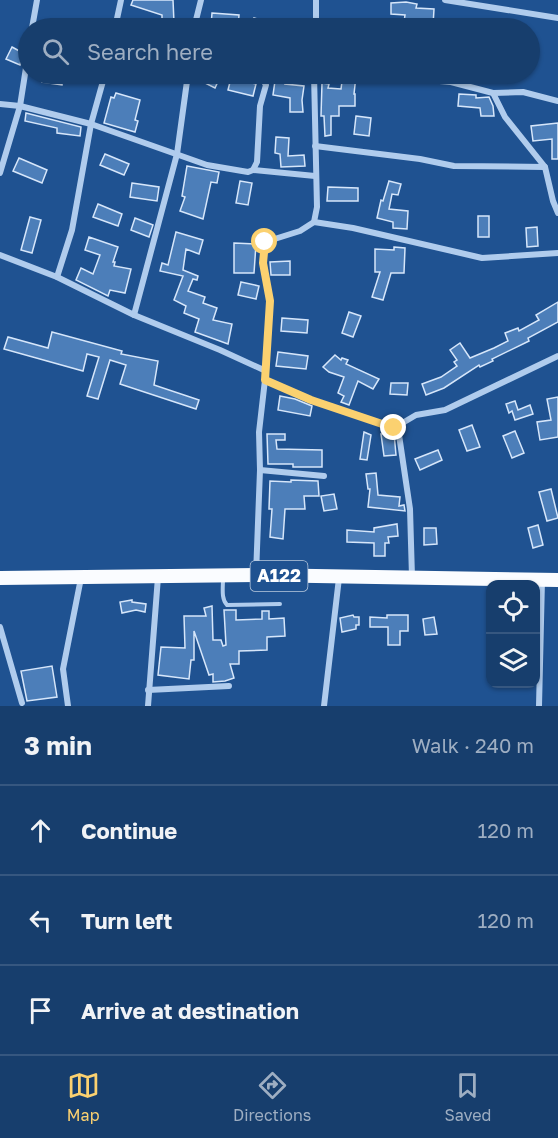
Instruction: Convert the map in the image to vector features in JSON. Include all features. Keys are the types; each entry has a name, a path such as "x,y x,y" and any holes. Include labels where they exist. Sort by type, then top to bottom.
{"highway":[{"name":"A122","path":"3,575 81,578 256,575 558,580"}],"street":[{"path":"34,18 37,0"},
{"path":"117,18 121,0"},
{"path":"196,18 201,0"},
{"path":"316,0 316,18"},
{"path":"445,0 558,18"},
{"path":"0,173 20,106 23,84"},
{"path":"57,277 72,230 91,124 102,84"},
{"path":"134,315 177,154 187,84"},
{"path":"253,170 257,162 260,106 265,84"},
{"path":"314,84 317,207 314,222"},
{"path":"459,84 493,93 523,92 558,101"},
{"path":"493,93 505,117 545,167 558,213"},
{"path":"0,104 20,106 91,124 207,165 248,172 253,170 315,176"},
{"path":"315,146 420,159 454,166 545,167"},
{"path":"256,575 259,432 266,371 270,301 263,263 265,242 300,231 314,222 353,228 482,258 558,253"},
{"path":"0,255 57,277 134,315 266,371"},
{"path":"265,380 311,400 394,428 416,415 445,410 558,356"},
{"path":"399,435 410,509 412,578"},
{"path":"260,470 324,476"},
{"path":"148,706 158,577"},
{"path":"324,706 329,647 339,577"},
{"path":"68,706 63,669 81,578"},
{"path":"539,706 542,580"},
{"path":"0,627 22,703"},
{"path":"148,690 229,686"}],"lane":[{"path":"223,576 223,598 228,605 280,604"}],"building":[{"path":"133,0 173,0 174,18 162,18 162,15 131,5"},
{"path":"406,2 417,4 416,8 434,9 433,18 405,18 405,15 391,14 391,3"},
{"path":"212,13 239,15 239,18 212,18"},
{"path":"12,47 18,50 18,64 6,59"},
{"path":"230,84 256,84 253,96 228,90"},
{"path":"275,84 304,86 303,112 290,112 290,98 273,95"},
{"path":"322,84 329,84 328,88 341,89 342,84 355,84 355,106 339,106 339,116 331,116 331,135 325,136 324,116 321,116"},
{"path":"116,93 140,100 135,120 138,121 135,132 104,123 111,97 114,98"},
{"path":"459,94 476,95 476,98 489,97 494,116 481,116 480,108 458,106"},
{"path":"26,113 81,127 80,136 57,133 57,128 25,121"},
{"path":"356,116 371,118 369,136 354,134"},
{"path":"558,123 558,159 552,159 552,139 533,141 531,126"},
{"path":"276,137 289,138 288,156 304,155 305,166 281,167 280,154 275,153"},
{"path":"105,154 129,164 124,175 100,165"},
{"path":"19,158 47,170 42,183 13,171"},
{"path":"187,166 219,172 217,183 211,182 203,219 180,211 185,197 182,196"},
{"path":"240,181 252,183 248,205 236,203"},
{"path":"389,181 401,184 398,195 392,194 389,209 408,211 407,229 393,228 393,222 377,218"},
{"path":"132,183 159,187 157,201 130,197"},
{"path":"328,187 358,188 358,201 327,201"},
{"path":"98,204 122,214 118,226 93,217"},
{"path":"478,216 489,216 489,237 478,237"},
{"path":"30,217 41,220 32,253 21,250"},
{"path":"135,218 153,225 149,237 131,230"},
{"path":"537,227 538,246 527,247 526,228"},
{"path":"176,232 203,240 199,254 186,249 183,270 198,276 197,280 193,279 188,291 205,297 203,303 217,308 213,320 232,324 228,344 195,332 199,319 184,313 186,306 174,300 183,276 160,271 162,263 168,265"},
{"path":"89,237 118,247 113,262 115,262 114,266 131,269 125,293 110,290 108,296 76,280 81,268 93,274 100,255 85,250"},
{"path":"234,243 256,244 254,273 234,273"},
{"path":"394,247 405,248 404,273 391,273 383,300 372,297 380,272 375,272 375,249 394,250"},
{"path":"290,261 290,275 271,275 270,262"},
{"path":"241,282 259,286 256,299 238,295"},
{"path":"558,302 558,322 528,338 529,341 492,359 493,361 480,367 479,365 444,388 426,395 422,384 441,377 457,366 454,362 457,360 450,350 460,343 470,358 494,348 508,341 505,333 518,328 519,331 539,320 536,315"},
{"path":"349,312 361,316 353,337 342,333"},
{"path":"282,318 308,320 307,333 281,331"},
{"path":"52,332 122,351 121,354 158,361 154,385 199,400 196,409 120,384 126,365 110,360 98,399 87,396 99,357 87,354 83,371 4,349 8,337 48,348"},
{"path":"278,352 308,356 306,369 276,366"},
{"path":"335,355 341,360 342,358 348,360 346,364 379,379 373,389 358,381 349,405 341,402 344,396 338,393 344,377 329,372 323,367"},
{"path":"391,383 408,383 407,395 390,394"},
{"path":"280,396 312,406 310,416 278,410"},
{"path":"558,397 558,437 540,440 537,422 551,420 547,399"},
{"path":"515,401 518,410 530,405 533,414 515,420 506,404"},
{"path":"472,425 480,447 467,451 459,430"},
{"path":"515,431 524,453 512,458 503,436"},
{"path":"364,432 371,435 367,460 360,459"},
{"path":"394,433 396,455 384,456 381,434"},
{"path":"267,434 285,434 285,440 276,440 277,449 322,450 322,467 268,464"},
{"path":"438,450 442,460 420,470 415,459"},
{"path":"376,473 378,495 400,497 399,506 404,505 405,511 368,507 370,489 368,489 366,474"},
{"path":"291,480 318,481 319,496 304,496 305,509 285,509 283,539 270,537 272,509 269,509 270,481 291,482"},
{"path":"551,489 558,518 547,521 539,492"},
{"path":"334,494 337,509 324,511 321,496"},
{"path":"397,524 398,536 388,537 389,543 385,543 385,556 374,556 374,543 347,542 347,530 374,532 374,528"},
{"path":"538,525 543,545 533,548 528,528"},
{"path":"424,528 436,528 437,544 424,545"},
{"path":"132,600 132,602 146,604 145,612 136,610 122,613 120,602"},
{"path":"212,606 213,640 221,640 223,646 226,645 224,610 236,610 236,620 262,619 262,611 269,611 269,619 284,618 285,636 267,637 267,650 239,651 239,664 230,664 234,678 213,682 213,674 209,675 194,631 194,660 191,660 189,679 158,675 161,647 185,648 184,616 206,616 204,608"},
{"path":"353,615 359,617 359,625 356,625 356,629 342,632 340,618"},
{"path":"387,615 408,615 408,631 400,631 400,645 388,645 388,627 370,627 370,617 387,618"},
{"path":"434,617 437,634 425,635 423,619"},
{"path":"52,666 57,697 27,701 21,671"}],"route":[{"path":"265,242 264,275 270,301 265,380 311,400 394,428"}]}
